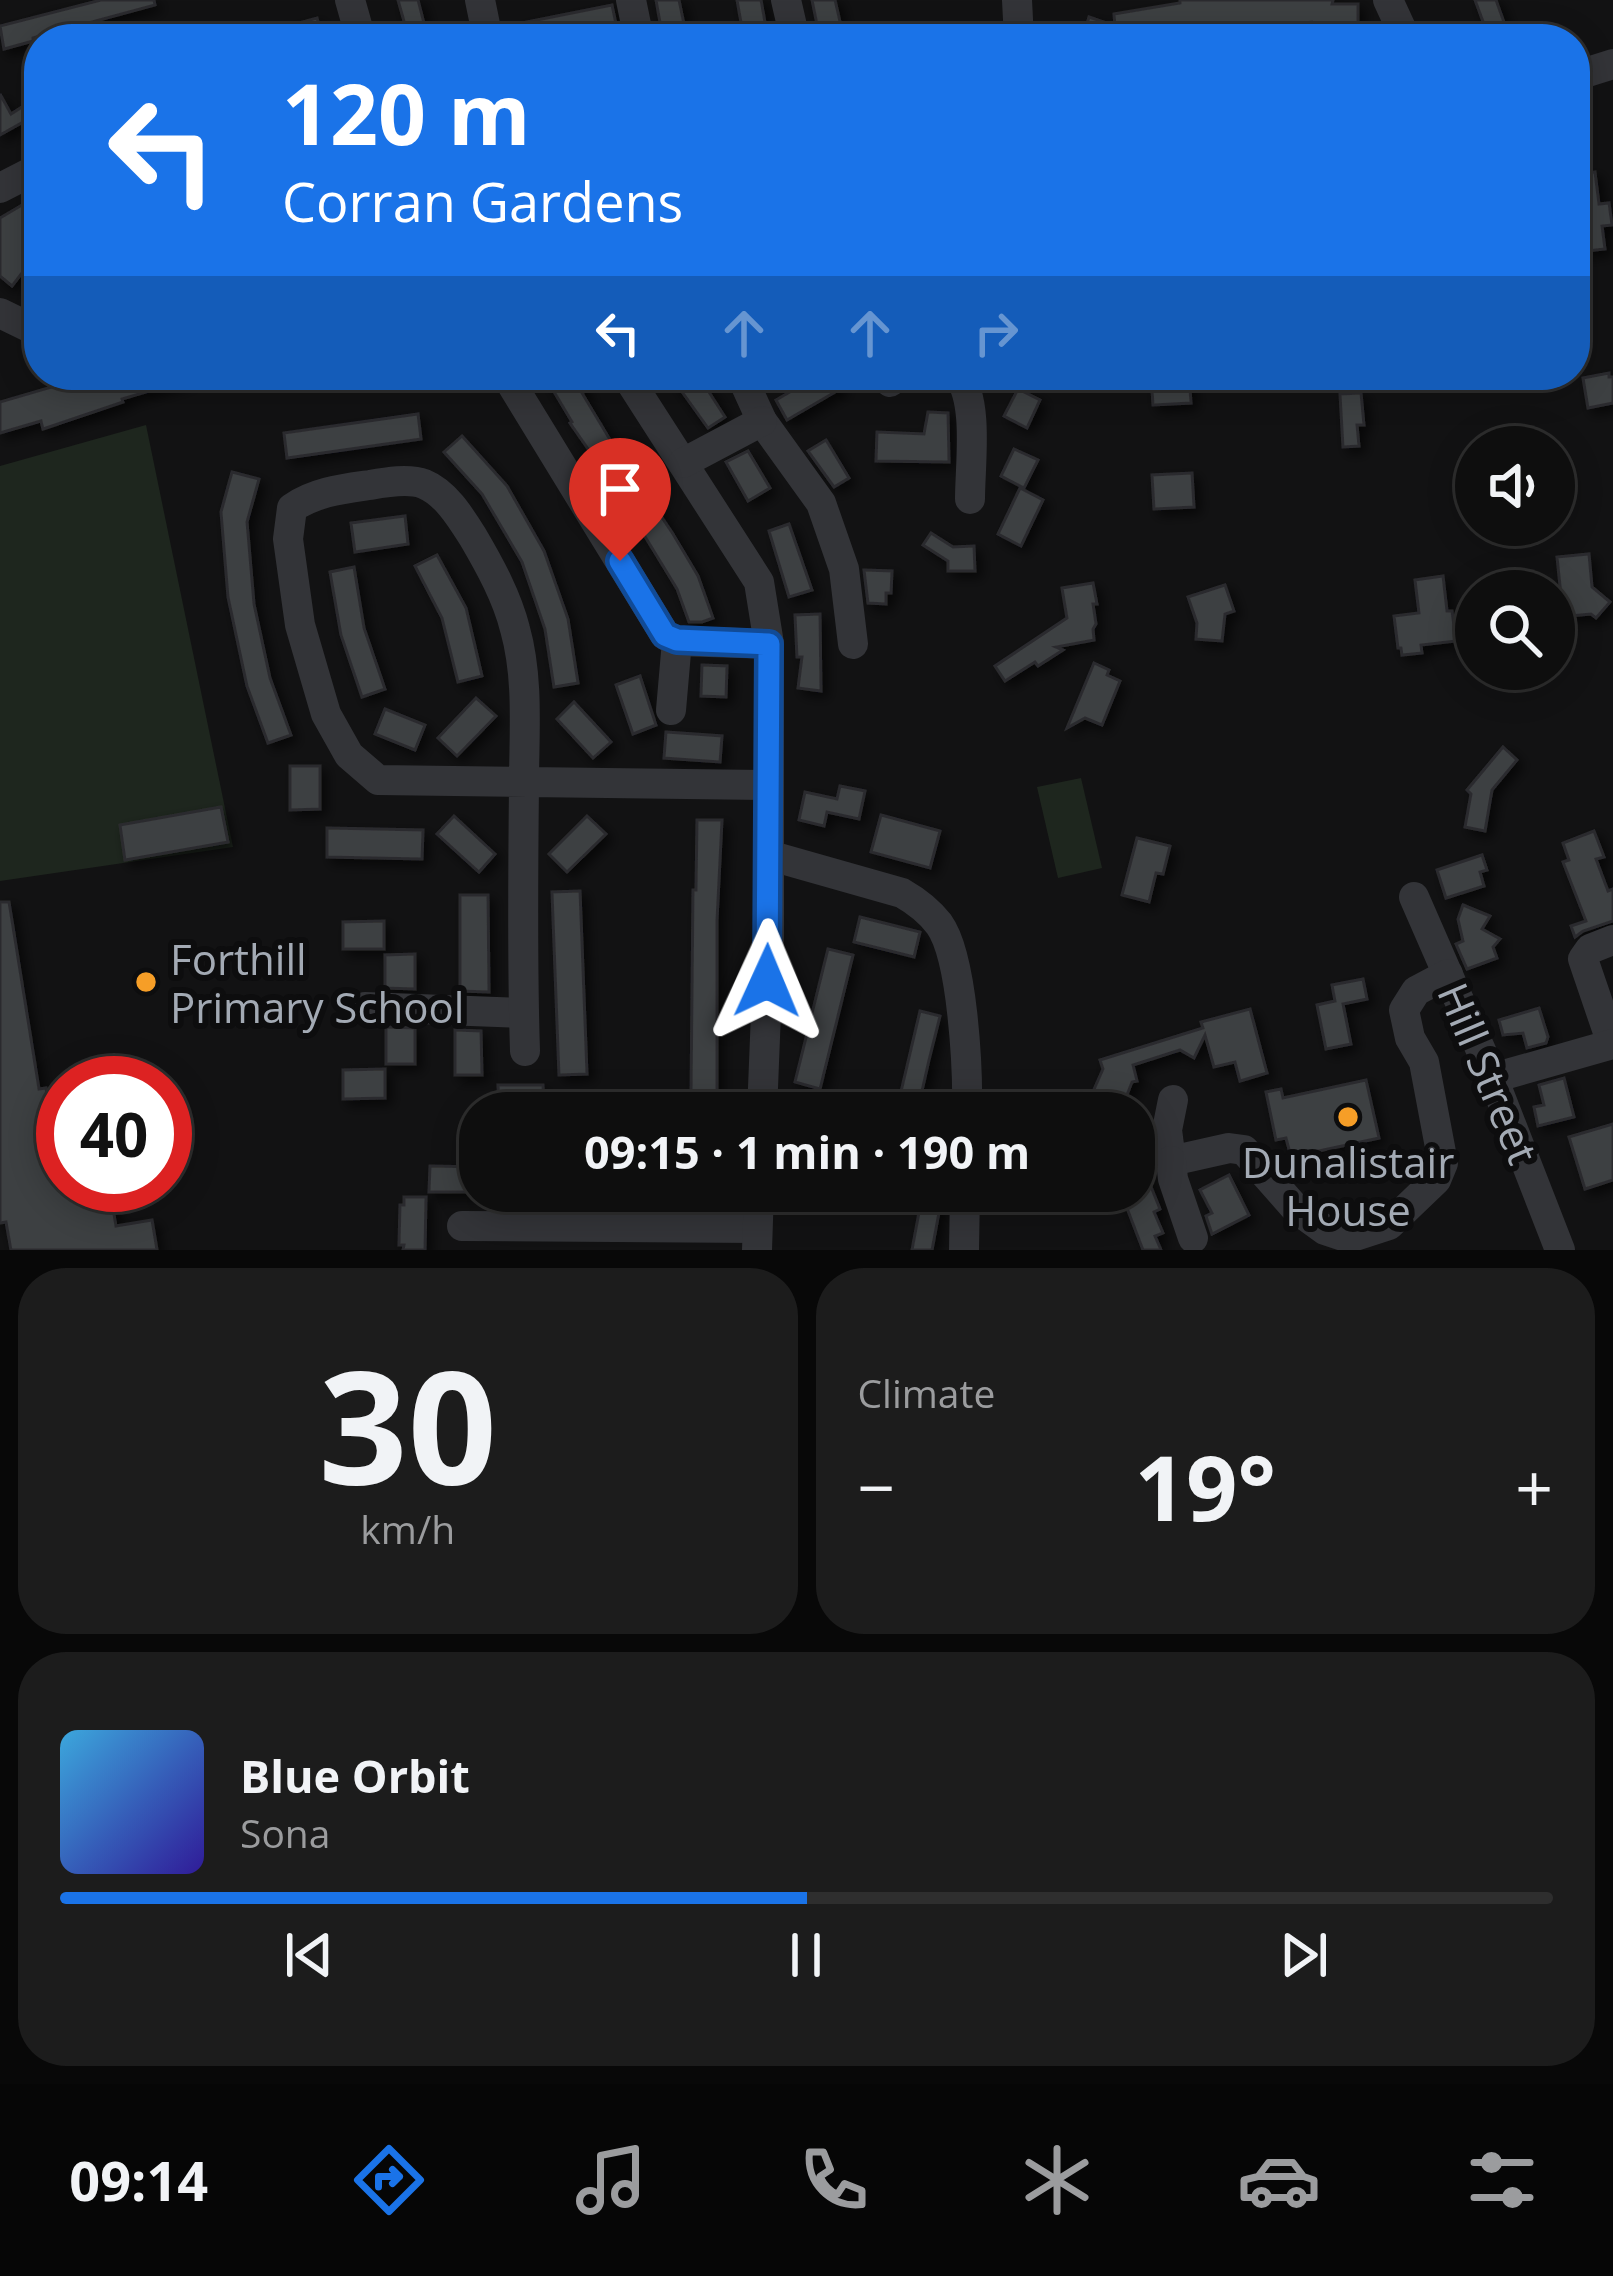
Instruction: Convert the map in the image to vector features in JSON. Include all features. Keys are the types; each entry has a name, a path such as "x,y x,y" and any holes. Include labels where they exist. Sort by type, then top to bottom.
{"street":[{"path":"515,390 665,635 677,640 769,644"},
{"path":"636,390 759,582 769,644 769,937 763,1092"},
{"path":"748,390 762,421 821,503 844,569 853,644"},
{"path":"965,390 971,416 970,499"},
{"path":"683,463 762,421"},
{"path":"525,1051 524,784 525,698 515,629 491,568 461,518 439,492 421,482 342,489 308,497 292,508 288,538 300,625 326,714 349,755 378,780 524,784 767,785"},
{"path":"671,710 677,640"},
{"path":"768,855 902,893 941,926 955,965 968,1092"},
{"name":"Hill Street","path":"1414,897 1561,1250"},
{"path":"1493,1078 1612,1044 1583,959 1590,949 1613,940"},
{"path":"1171,1161 1229,1148 1244,1150 1296,1209 1325,1230 1349,1238 1389,1225 1436,1180 1443,1162 1424,1062 1410,1038 1404,1010 1416,991 1448,974"},
{"path":"364,1007 524,1012"},
{"path":"1173,1100 1167,1130 1173,1179 1193,1238"},
{"path":"964,1250 965,1212"},
{"path":"462,1226 757,1239"}],"shaded area":[{"path":"146,425 233,847 0,881 0,466"},
{"path":"1081,778 1102,868 1058,878 1037,787"}],"building":[{"path":"101,0 154,0 155,5 85,24 24,24 24,43 4,49 0,26"},
{"path":"398,0 418,0 424,24 405,24"},
{"path":"656,0 679,0 684,24 660,24"},
{"path":"737,0 761,0 765,24 741,24"},
{"path":"812,0 835,0 841,24 817,24"},
{"path":"1333,0 1332,4 1358,4 1358,24 1115,24 1114,14 1180,3"},
{"path":"1475,0 1496,0 1505,24 1484,24"},
{"path":"612,5 616,24 517,24"},
{"path":"0,94 11,114 24,106 24,121 0,135"},
{"path":"1595,172 1599,204 1609,203 1612,225 1602,226 1605,249 1590,251 1590,173"},
{"path":"23,207 24,270 12,286 0,276 0,218"},
{"path":"1609,373 1613,377 1613,403 1588,408 1585,390 1590,390 1590,377"},
{"path":"41,390 153,390 43,429 41,421 0,433 0,402"},
{"path":"553,390 584,390 612,443 698,576 713,618 689,622 677,589"},
{"path":"681,390 708,390 725,417 708,428"},
{"path":"793,390 839,390 787,420 776,400"},
{"path":"1017,390 1040,400 1027,428 1004,416"},
{"path":"1152,390 1190,390 1191,403 1153,405"},
{"path":"1361,393 1364,425 1357,425 1359,446 1343,447 1340,394"},
{"path":"928,412 948,413 949,462 876,461 877,432 924,434"},
{"path":"418,414 421,439 287,458 284,433"},
{"path":"462,436 507,486 544,551 568,619 578,683 554,687 545,629 522,562 482,494 444,452"},
{"path":"826,440 849,478 834,487 808,451"},
{"path":"1014,449 1038,460 1024,488 1001,476"},
{"path":"748,451 770,488 748,501 726,462"},
{"path":"232,472 259,479 247,522 254,604 270,678 291,735 268,743 247,686 228,597 221,512"},
{"path":"1192,473 1194,507 1154,509 1152,475"},
{"path":"1020,488 1043,500 1021,546 998,534"},
{"path":"405,516 408,544 355,552 351,523"},
{"path":"789,524 812,590 789,597 769,531"},
{"path":"931,533 953,547 974,546 975,571 948,571 948,561 923,545"},
{"path":"1589,554 1592,587 1610,602 1596,618 1575,615 1575,570 1558,570 1557,557"},
{"path":"437,555 466,608 482,676 458,682 442,618 415,566"},
{"path":"354,567 364,628 385,689 362,697 341,635 330,572"},
{"path":"864,570 892,571 886,604 868,603"},
{"path":"1443,576 1455,641 1421,645 1422,653 1402,655 1394,616 1419,613 1415,580"},
{"path":"1093,583 1097,604 1093,604 1094,640 1056,647 1063,650 1005,681 995,666 1067,618 1062,588"},
{"path":"1225,585 1234,611 1225,614 1222,641 1196,639 1197,623 1188,597"},
{"path":"820,614 821,691 798,688 802,657 797,657 795,615"},
{"path":"1094,663 1120,681 1102,725 1085,718 1067,728"},
{"path":"702,665 727,666 726,697 701,696"},
{"path":"640,676 656,725 633,734 616,685"},
{"path":"476,698 496,716 457,756 438,738"},
{"path":"574,702 611,742 593,758 557,719"},
{"path":"385,709 425,725 415,750 375,734"},
{"path":"666,732 722,736 720,762 664,758"},
{"path":"1503,747 1517,760 1492,790 1485,831 1465,827 1471,794 1467,790"},
{"path":"290,766 320,766 320,809 290,810"},
{"path":"840,786 865,791 859,819 827,812 824,826 799,820 805,792 837,799"},
{"path":"221,807 228,842 125,860 120,825"},
{"path":"881,815 940,831 930,868 871,852"},
{"path":"454,816 495,854 479,872 437,834"},
{"path":"587,816 606,834 567,872 549,854"},
{"path":"697,820 722,820 717,1092 691,1092"},
{"path":"327,828 423,830 422,859 327,857"},
{"path":"1594,831 1604,857 1596,859 1608,891 1613,889 1613,921 1575,937 1571,926 1586,921 1563,862 1569,860 1563,843"},
{"path":"1137,838 1170,846 1163,874 1156,873 1149,902 1122,895"},
{"path":"1482,855 1487,870 1480,872 1484,886 1446,898 1437,870"},
{"path":"580,891 587,1074 559,1075 552,892"},
{"path":"460,895 488,895 489,992 460,991"},
{"path":"0,902 9,902 36,1070 36,1212 114,1212 116,1226 152,1220 157,1250 11,1250 6,1222 0,1223"},
{"path":"1463,905 1490,916 1482,929 1500,939 1493,947 1497,958 1467,969 1456,944 1463,941 1458,919"},
{"path":"860,917 920,932 914,957 854,942"},
{"path":"384,921 384,949 343,949 343,922"},
{"path":"828,949 853,955 820,1089 795,1082"},
{"path":"415,954 415,989 385,988 385,955"},
{"path":"1363,979 1367,999 1343,1004 1351,1044 1326,1049 1317,1005 1335,1001 1332,985"},
{"path":"1539,1008 1546,1043 1527,1048 1523,1033 1503,1035 1499,1020"},
{"path":"1250,1009 1267,1073 1240,1081 1235,1062 1214,1067 1205,1035 1194,1058 1180,1050 1133,1065 1137,1081 1128,1092 1093,1092 1103,1069 1100,1060 1203,1028 1201,1022"},
{"path":"920,1011 940,1016 922,1092 901,1092"},
{"path":"386,1027 415,1028 415,1064 386,1064"},
{"path":"455,1030 481,1031 482,1075 455,1075"},
{"path":"385,1069 385,1098 343,1099 343,1070"},
{"path":"1564,1078 1574,1117 1538,1126 1534,1107 1544,1105 1539,1085"},
{"path":"1366,1080 1379,1138 1291,1157 1286,1138 1276,1140 1266,1092 1281,1089 1283,1098"},
{"path":"498,1085 543,1085 543,1092 498,1092"},
{"path":"1613,1124 1613,1180 1585,1189 1569,1137"},
{"path":"430,1166 459,1167 459,1192 429,1192"},
{"path":"1229,1175 1249,1215 1212,1234 1206,1216 1212,1213 1200,1190"},
{"path":"404,1197 426,1197 425,1250 403,1250 404,1245 399,1245"},
{"path":"919,1212 939,1212 932,1250 912,1250"},
{"path":"1128,1212 1154,1212 1163,1233 1155,1236 1161,1250 1143,1250"}],"place":[{"name":"Forthill Primary School","path":"146,982"},
{"name":"Dunalistair House","path":"1348,1117"}],"route":[{"path":"620,561 665,635 677,640 769,644 767,981"}]}
